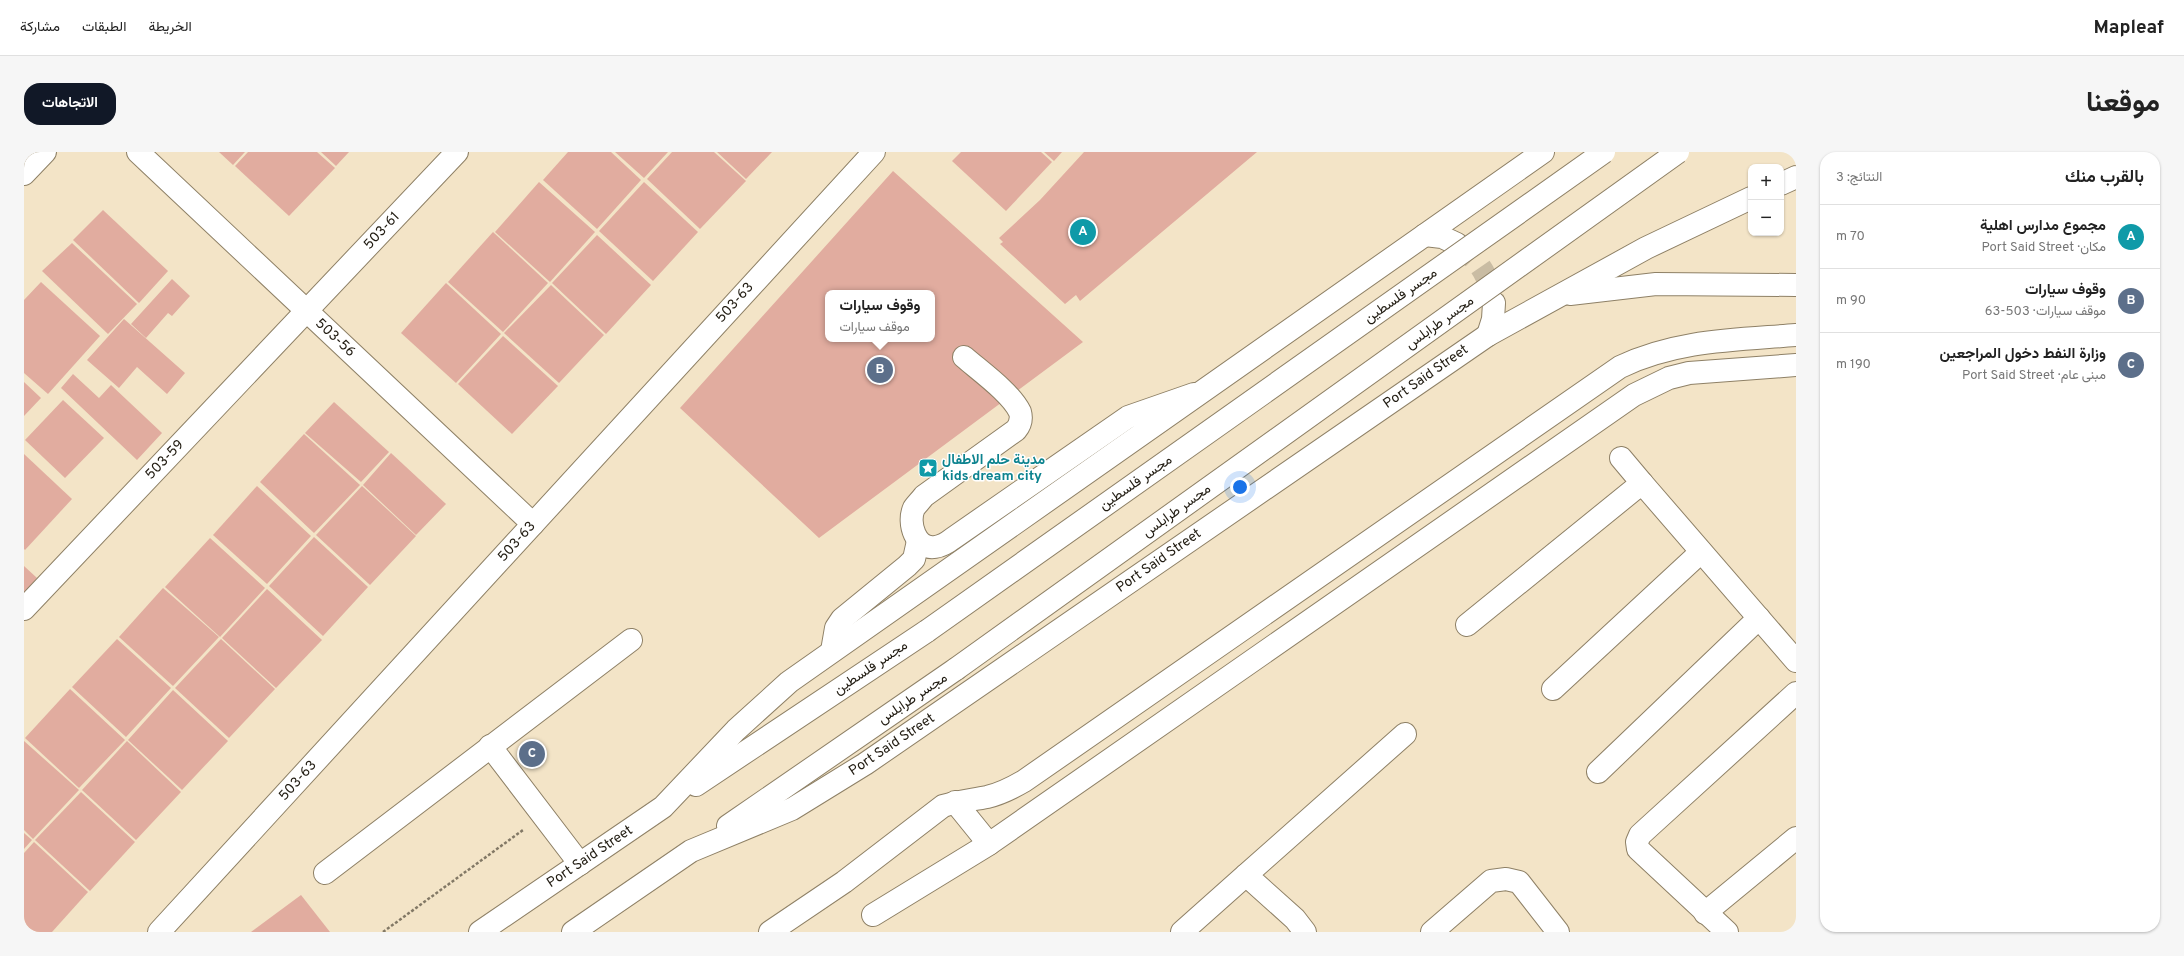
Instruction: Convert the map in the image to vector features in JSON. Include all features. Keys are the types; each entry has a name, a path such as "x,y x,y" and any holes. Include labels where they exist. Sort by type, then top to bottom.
{"main road":[{"path":"24,174 45,152"},
{"name":"503-56","path":"138,152 533,524"},
{"name":"503-61","path":"307,311 457,152"},
{"name":"503-63","path":"159,932 874,152"},
{"name":"Port Said Street","path":"480,932 664,807 736,730 789,682 1543,152"},
{"name":"مجسر فلسطين","path":"664,807 927,631 1604,152"},
{"name":"مجسر طرابلس","path":"691,851 956,669 1678,152"},
{"path":"1784,183 1796,177"},
{"name":"Port Said Street","path":"573,932 691,851 792,809 865,764 1488,335 1646,248 1748,199"},
{"path":"1425,235 1442,237 1457,244"},
{"path":"1559,296 1656,284 1796,285"},
{"path":"1488,335 1493,319 1494,303"},
{"name":"503-59","path":"24,608 307,311"},
{"path":"770,932 844,882 932,813 955,802 988,797 1007,791 1024,781 1620,367 1653,353 1682,345 1796,335"},
{"path":"964,357 1009,398 1020,412 1020,423 1016,430 924,496 914,508 911,520 914,534 918,541 925,546 934,547 943,545 1128,417 1204,390"},
{"path":"873,915 989,844 1634,395 1670,378 1689,373 1796,365"},
{"path":"1621,458 1796,661"},
{"path":"1467,625 1642,483"},
{"path":"832,651 836,628 842,619 907,566 917,552 918,541"},
{"path":"1553,690 1701,552"},
{"path":"1598,772 1759,618"},
{"path":"325,873 631,640"},
{"path":"1727,932 1705,914 1638,849 1637,842 1640,835 1796,693"},
{"path":"1182,932 1406,734"},
{"path":"490,746 580,864"},
{"path":"955,802 989,844"},
{"path":"1705,914 1796,838"},
{"path":"1246,874 1294,919 1305,932"},
{"path":"1432,932 1491,881 1506,878 1519,882 1558,932"}],"path":[{"path":"383,932 543,816"}],"building":[{"path":"219,152 245,152 233,165"},
{"path":"248,152 317,152 335,168 289,216 235,166"},
{"path":"321,152 349,152 336,166"},
{"path":"568,152 611,152 641,180 597,229 543,180"},
{"path":"615,152 668,152 644,178"},
{"path":"672,152 714,152 746,181 700,229 647,179"},
{"path":"717,152 772,152 746,179"},
{"path":"961,152 1041,152 1052,162 1006,211 952,161"},
{"path":"1044,152 1062,152 1054,161"},
{"path":"1084,152 1257,152 1080,301 1076,295 1065,304 1000,244 1003,242 999,238 1040,200"},
{"path":"893,171 1083,342 819,538 680,408"},
{"path":"539,182 595,232 550,282 495,232"},
{"path":"644,182 698,232 653,281 599,231"},
{"path":"103,210 168,271 139,303 73,240"},
{"path":"493,232 548,283 503,332 448,282"},
{"path":"597,235 651,285 606,334 552,283"},
{"path":"72,243 137,304 108,334 42,271"},
{"path":"172,279 190,296 172,316 168,313 146,338 131,324"},
{"path":"41,282 100,336 48,394 24,373 24,300"},
{"path":"446,283 501,334 456,383 401,333"},
{"path":"551,285 604,335 559,383 504,333"},
{"path":"124,319 185,373 167,394 137,367 119,388 87,360"},
{"path":"503,336 558,386 512,434 458,384"},
{"path":"73,374 99,398 111,385 162,433 137,460 61,388"},
{"path":"24,382 41,398 24,416"},
{"path":"63,400 104,438 65,478 25,440"},
{"path":"334,402 389,452 361,482 305,433"},
{"path":"304,434 360,485 314,533 260,482"},
{"path":"391,453 446,504 416,535 363,485"},
{"path":"24,454 72,499 25,550 24,549"},
{"path":"257,486 311,536 267,584 213,535"},
{"path":"362,486 416,536 370,585 316,535"},
{"path":"314,537 368,587 323,636 269,586"},
{"path":"210,538 265,588 220,637 165,587"},
{"path":"24,566 37,578 24,593"},
{"path":"163,588 219,637 173,686 119,637"},
{"path":"267,589 322,640 276,688 222,638"},
{"path":"117,639 171,688 126,737 72,687"},
{"path":"221,639 275,689 229,738 175,688"},
{"path":"70,689 125,740 79,788 25,738"},
{"path":"173,690 228,741 182,790 128,740"},
{"path":"24,741 79,790 33,839 24,830"},
{"path":"127,741 181,792 136,840 82,790"},
{"path":"81,792 135,842 90,891 35,840"},
{"path":"24,833 32,840 24,849"},
{"path":"34,842 88,892 52,932 33,932 24,923 24,853"},
{"path":"301,895 330,932 251,932"}],"tunnel":[{"path":"1457,244 1472,257 1482,269 1489,283 1494,303"}],"place":[{"name":"مجموع مدارس اهلية","path":"1083,232"},
{"name":"وقوف سيارات","path":"880,370"},
{"name":"مدينة حلم الاطفال kids dream city","path":"928,468"},
{"name":"وزارة النفط دخول المراجعين","path":"532,754"}]}
